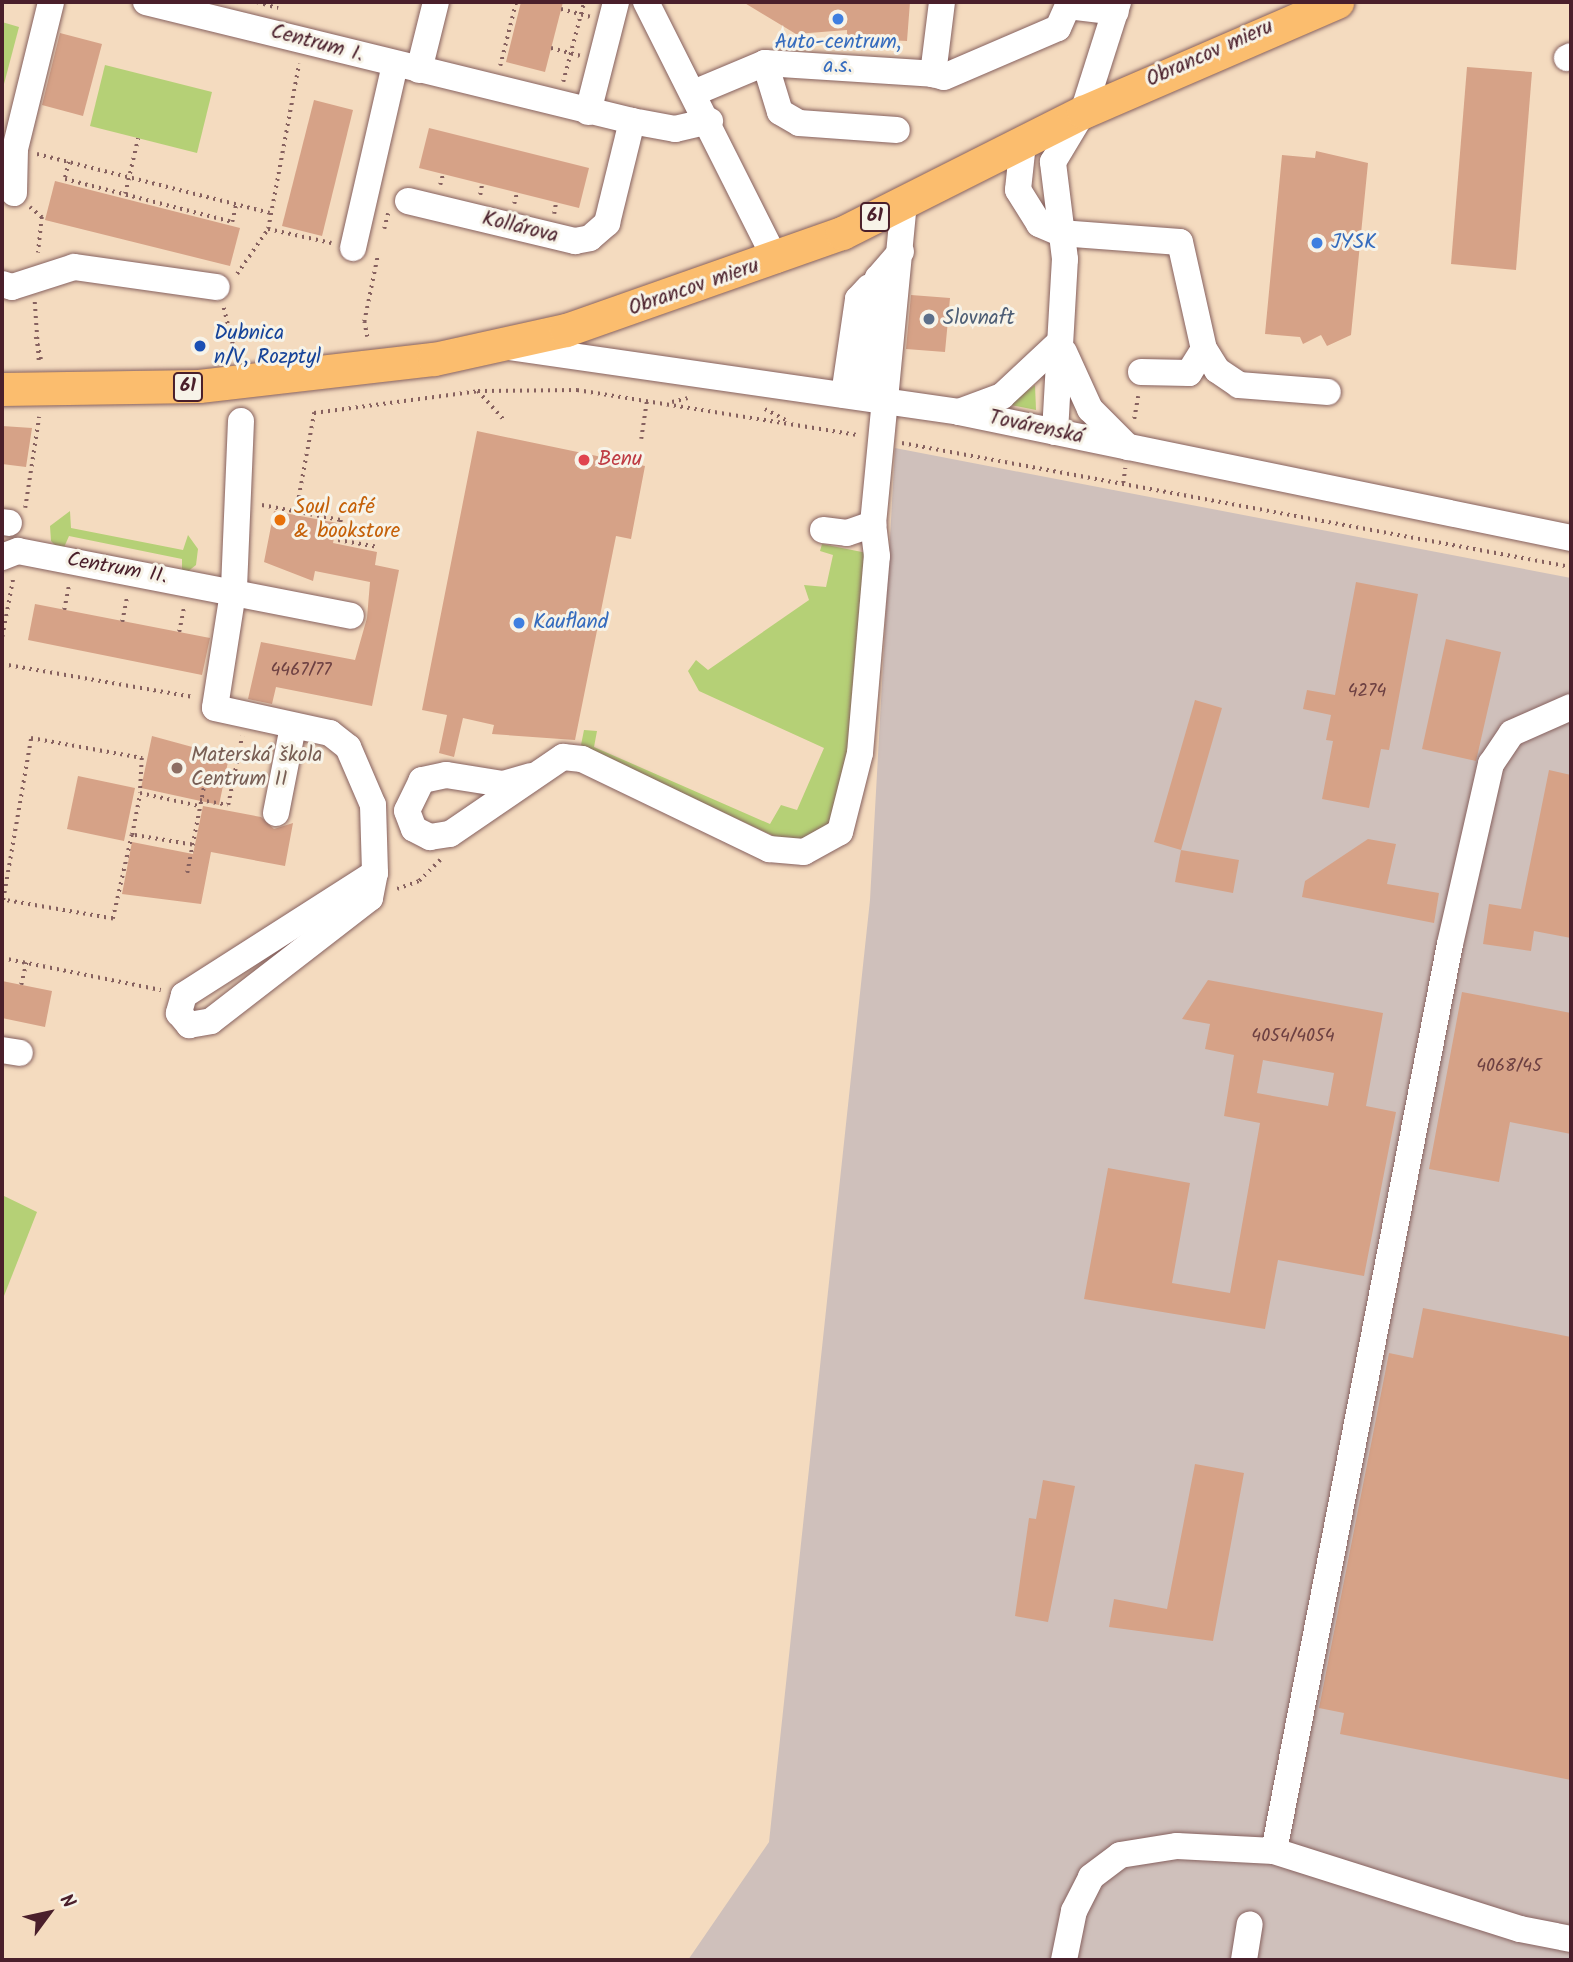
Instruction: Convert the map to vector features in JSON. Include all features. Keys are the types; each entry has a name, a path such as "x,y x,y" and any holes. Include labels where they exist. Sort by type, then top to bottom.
{"main road":[{"name":"Obrancov mieru","path":"2,389 200,386 373,368 497,345 631,310 776,260 904,203 1083,111 1337,2"}],"street":[{"path":"14,193 15,149 51,2"},
{"name":"Centrum I.","path":"146,2 588,112 675,130 710,121"},
{"path":"365,250 407,67 436,2"},
{"path":"588,112 615,2"},
{"path":"646,2 696,92 776,260"},
{"path":"933,74 942,2"},
{"path":"696,92 765,63 956,74 1058,28 1068,4 1117,7 1083,111 1053,162 1060,342 1055,432"},
{"path":"765,63 780,112 799,123 897,131"},
{"name":"Kollárova","path":"408,201 575,241 590,237 607,223 632,121"},
{"path":"1023,143 1018,190 1038,224 1057,220 1180,242 1204,349 1217,370 1239,385"},
{"path":"865,398 901,252 904,203"},
{"path":"531,776 503,784 446,775 422,780 407,811 414,828 430,837 450,834 531,776 564,757 582,759 769,849 804,852 832,839 848,812 860,753 877,555 873,524 883,440 865,398 858,299 901,252"},
{"path":"2,284 35,280 74,267 217,287"},
{"path":"960,412 1002,396 1060,342"},
{"path":"1060,342 1090,409 1130,438"},
{"name":"Továrenská","path":"497,345 960,412 1055,432 1130,438 1318,489 1571,538"},
{"path":"1175,376 1189,373 1204,349"},
{"path":"1141,372 1239,385 1328,392"},
{"path":"241,421 234,591 215,709 330,733 348,747 373,805 375,873 367,900 211,1021 189,1025 179,1013 184,995 375,873"},
{"path":"823,530 847,533 873,524"},
{"name":"Centrum II.","path":"2,557 18,551 234,591 351,616"},
{"path":"1274,1851 1450,944 1491,764 1511,733 1571,707"},
{"path":"276,813 293,726"},
{"path":"1064,1960 1074,1911 1091,1877 1120,1856 1177,1846 1274,1851 1520,1929 1571,1939"},
{"path":"1244,1960 1250,1924"}],"path":[{"path":"257,2 273,6"},
{"path":"498,75 516,2"},
{"path":"561,92 584,2"},
{"path":"217,287 237,274 268,229 298,95 300,55"},
{"path":"125,194 138,138"},
{"path":"15,149 270,213"},
{"path":"69,162 65,179 232,222 237,204"},
{"path":"14,193 42,217 35,280 35,335 40,366 42,346 35,335"},
{"path":"368,337 364,322 365,250 392,197 408,201"},
{"path":"268,229 365,250"},
{"path":"229,324 234,348"},
{"path":"296,512 314,413 478,391 577,390 787,421 1571,567"},
{"path":"478,391 502,419"},
{"path":"641,439 647,400"},
{"path":"1130,438 1137,401"},
{"path":"756,403 787,421"},
{"path":"1123,484 1124,477"},
{"path":"237,501 341,520 338,540 378,547"},
{"path":"2,664 216,701"},
{"path":"200,800 228,805 246,717"},
{"path":"31,738 142,758 140,793 113,919 3,900 31,738"},
{"path":"187,873 205,780"},
{"path":"140,793 199,806"},
{"path":"367,900 419,881 438,866 450,834"},
{"path":"132,835 192,845"},
{"path":"2,958 184,995"},
{"path":"21,985 26,962"}],"shaded area":[{"path":"895,448 1571,578 1571,1960 688,1960 769,1842 870,900"}],"green space":[{"path":"2,22 19,27 4,84 2,83"},
{"path":"105,65 212,92 197,153 90,126"},
{"path":"1035,385 1036,410 1011,405 1011,403"},
{"path":"70,511 71,528 183,550 188,535 198,549 196,565 182,576 182,559 69,536 62,552 51,541 50,526"},
{"path":"822,544 867,553 853,746 830,823 805,839 778,838 581,745 584,730 597,731 594,747 770,824 781,805 797,810 824,748 699,691 688,671 696,660 708,670 809,600 804,585 826,587 833,555 820,551"},
{"path":"2,1195 37,1212 2,1301"}],"building":[{"path":"521,2 563,2 545,72 506,62"},
{"name":"Auto-centrum, a.s.","path":"743,2 910,2 907,41 847,38 847,30 796,34"},
{"path":"60,33 102,44 83,116 42,105"},
{"path":"1467,67 1532,72 1516,270 1451,264"},
{"path":"314,100 353,110 322,236 282,226"},
{"path":"429,128 589,168 579,208 419,168"},
{"name":"JYSK","path":"1316,151 1368,163 1351,335 1327,346 1321,335 1303,344 1300,337 1265,334 1282,155 1315,158"},
{"path":"55,181 240,228 230,266 45,220"},
{"name":"Slovnaft","path":"911,295 950,298 945,352 906,349"},
{"path":"2,426 32,428 26,467 2,464"},
{"name":"Kaufland","path":"477,431 645,466 631,539 616,536 575,740 492,734 494,725 463,718 454,757 439,753 447,715 422,710"},
{"path":"274,511 337,523 333,543 377,552 375,565 399,570 372,706 276,687 272,704 248,699 261,642 355,660 367,618 370,582 315,571 313,581 264,562"},
{"path":"1356,582 1418,594 1389,750 1381,749 1369,808 1322,799 1333,741 1326,740 1331,715 1303,709 1307,690 1335,695"},
{"path":"35,604 210,638 202,675 28,640"},
{"path":"1446,639 1501,652 1476,761 1422,749"},
{"path":"1195,700 1222,708 1181,850 1154,842"},
{"name":"Materská škola Centrum II","path":"152,736 229,757 219,805 141,788"},
{"path":"1549,770 1571,775 1571,938 1534,931 1531,951 1483,944 1489,904 1521,909"},
{"path":"78,776 135,788 124,841 67,829"},
{"path":"203,806 261,817 274,829 293,823 285,866 211,852 201,904 122,894 132,842 193,854"},
{"path":"1368,839 1396,844 1387,884 1439,893 1434,923 1302,897 1305,881"},
{"path":"1181,850 1239,860 1233,893 1175,882"},
{"path":"1208,980 1383,1013 1366,1106 1396,1112 1364,1276 1278,1260 1265,1329 1084,1299 1108,1168 1190,1183 1172,1283 1230,1293 1260,1123 1224,1116 1234,1055 1205,1049 1210,1024 1182,1019","holes":["1263,1060 1334,1073 1328,1106 1257,1093"]},
{"path":"2,981 52,991 45,1027 2,1018"},
{"path":"1462,992 1571,1013 1571,1134 1510,1122 1499,1182 1429,1169"},
{"path":"1423,1308 1571,1337 1571,1780 1340,1734 1344,1713 1319,1708 1389,1353 1413,1358"},
{"path":"1195,1464 1244,1473 1213,1641 1109,1627 1114,1599 1167,1609"},
{"path":"1043,1480 1075,1486 1048,1622 1015,1616 1029,1518 1036,1519"}],"place":[{"name":"Auto-centrum, a.s.","path":"838,19"},
{"name":"JYSK","path":"1317,243"},
{"name":"Slovnaft","path":"929,319"},
{"name":"Dubnica n/V, Rozptyl","path":"200,346"},
{"name":"Benu","path":"584,460"},
{"name":"Soul café & bookstore","path":"280,520"},
{"name":"Kaufland","path":"519,623"},
{"name":"Materská škola Centrum II","path":"177,768"}]}
